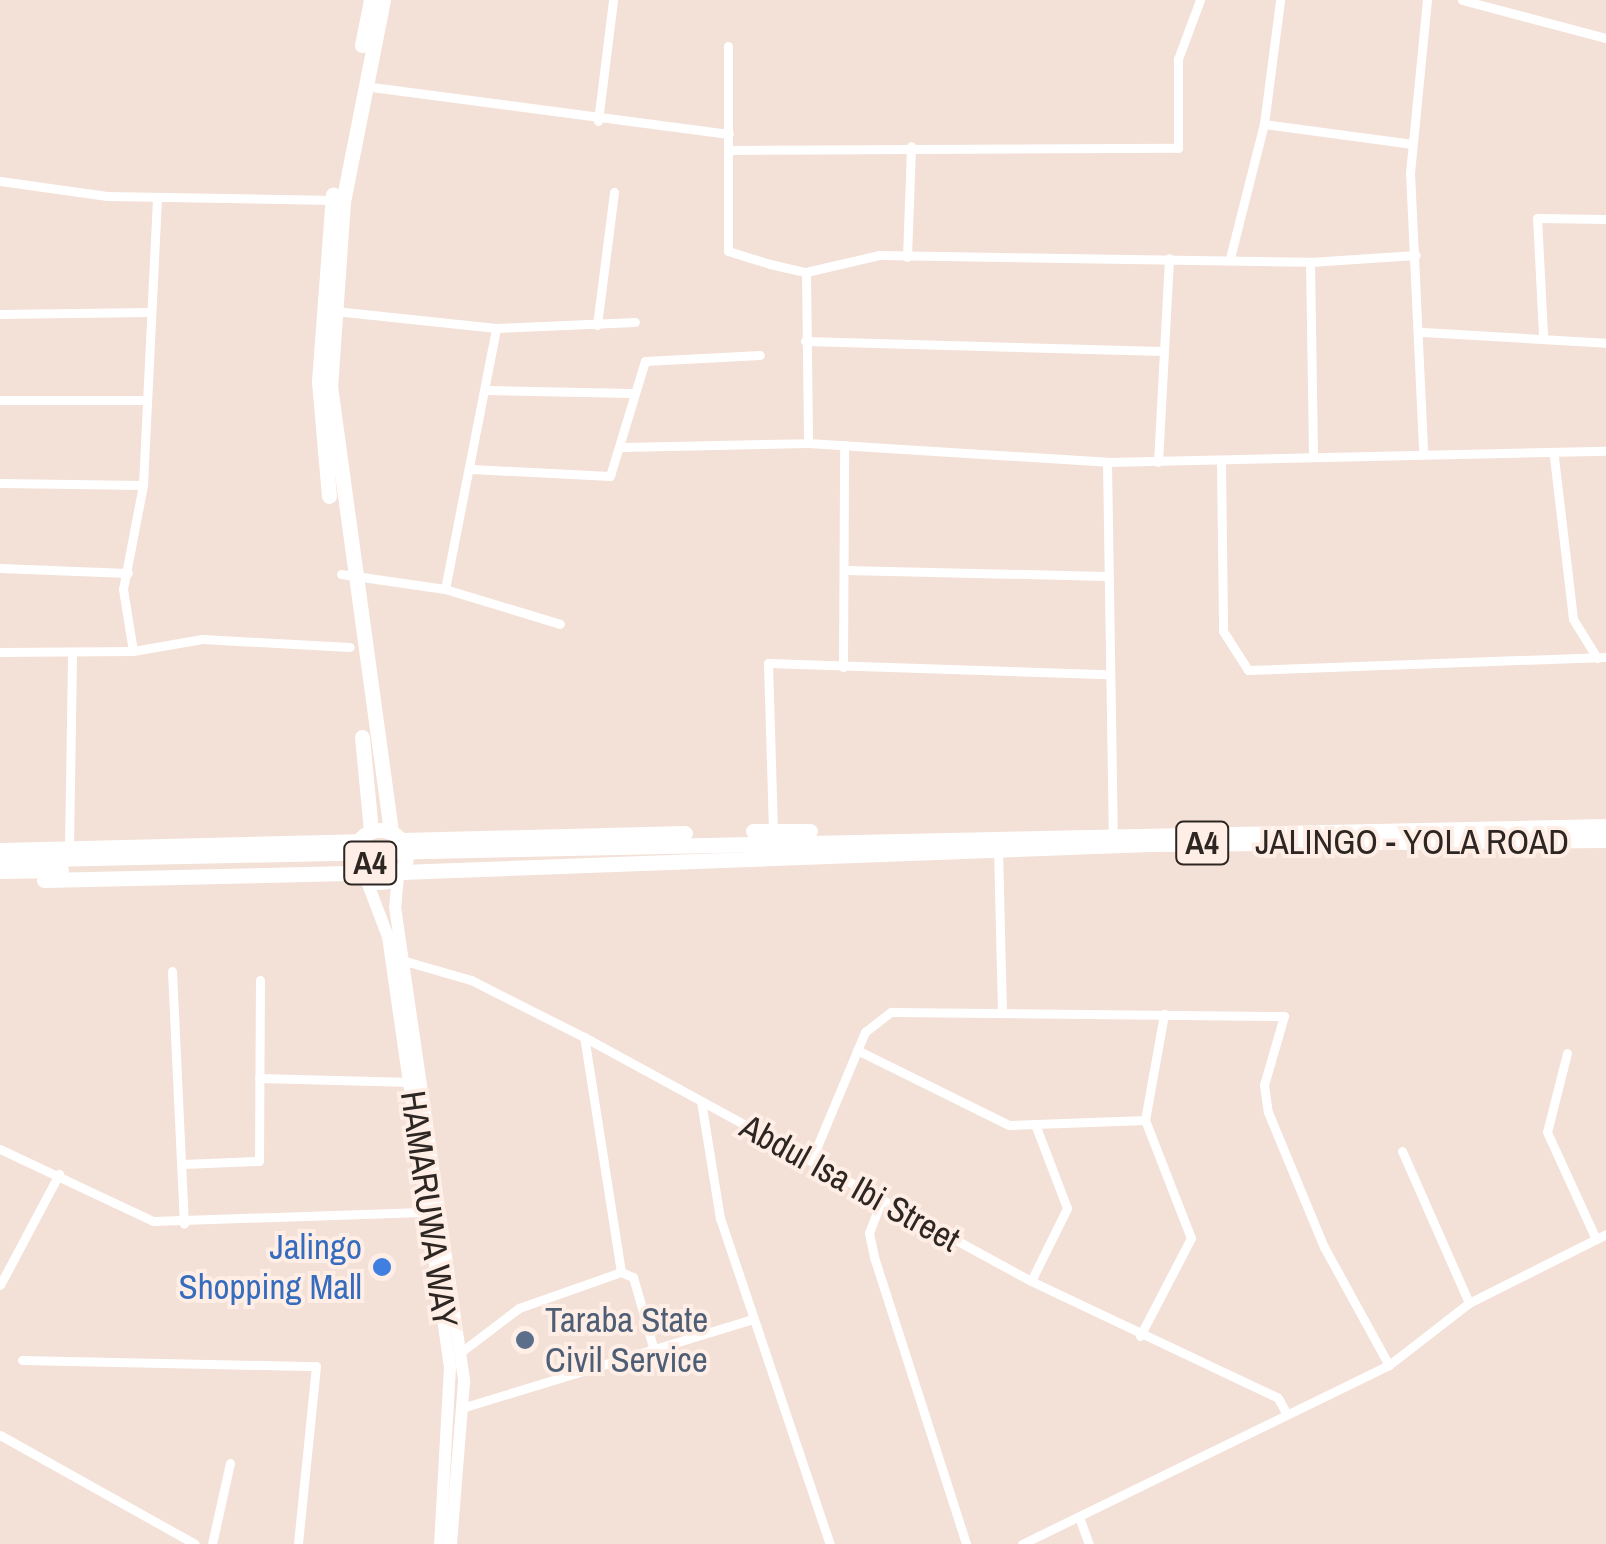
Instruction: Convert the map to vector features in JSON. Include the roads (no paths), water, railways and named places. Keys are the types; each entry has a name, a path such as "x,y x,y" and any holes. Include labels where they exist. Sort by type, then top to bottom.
{"main road":[{"path":"371,0 338,201 318,381 346,574 396,836"},
{"path":"364,836 346,574 332,439 332,310 338,201 383,0"},
{"name":"A4","path":"0,871 840,844 1112,831 1606,826"},
{"name":"A4","path":"0,850 364,836 773,830 840,844"},
{"name":"A4","path":"362,876 364,836"},
{"name":"A4","path":"0,881 400,874 396,836"},
{"name":"JALINGO - YOLA ROAD","path":"400,874 799,860 840,844 998,849 1606,840"},
{"name":"A4","path":"0,860 740,847"},
{"path":"400,874 406,962 461,1352 465,1407 451,1544"},
{"name":"HAMARUWA WAY","path":"362,876 382,908 430,1212 452,1413 440,1544"}],"street":[{"path":"598,121 613,0"},
{"path":"730,150 910,146 1178,148 1178,60 1200,0"},
{"path":"1230,258 1264,124 1280,0"},
{"path":"1423,448 1422,332 1411,144 1427,0"},
{"path":"1462,0 1606,38"},
{"path":"728,46 728,252 806,272 907,257 1230,258 1310,262 1416,255"},
{"path":"364,86 598,121 729,134"},
{"path":"1264,124 1411,144"},
{"path":"907,257 910,146"},
{"path":"0,181 157,197 338,201"},
{"path":"597,325 614,192"},
{"path":"133,651 128,572 142,485 157,197"},
{"path":"1543,335 1537,218 1606,219"},
{"path":"1158,462 1168,258"},
{"path":"1310,262 1313,456"},
{"path":"806,272 808,442"},
{"path":"332,310 496,328 635,322"},
{"path":"0,314 150,312"},
{"path":"445,589 488,390 496,328"},
{"path":"1422,332 1543,335 1606,342"},
{"path":"805,341 1162,352"},
{"path":"471,469 610,476 623,448 632,394 644,360 760,355"},
{"path":"488,390 632,394"},
{"path":"0,400 147,400"},
{"path":"623,448 808,442 1107,462 1221,461 1423,448 1462,460 1606,451"},
{"path":"843,667 844,445"},
{"path":"1554,457 1573,619 1601,658"},
{"path":"1221,461 1223,631 1248,670 1601,658"},
{"path":"1107,462 1104,576 1112,831"},
{"path":"0,483 142,485"},
{"path":"0,568 128,572"},
{"path":"845,570 1104,576"},
{"path":"346,574 445,589 560,624"},
{"path":"0,652 133,651 202,639 350,646"},
{"path":"69,848 72,652"},
{"path":"773,830 768,663 1107,674"},
{"path":"998,849 1002,1012"},
{"name":"Abdul Isa Ibi Street","path":"406,962 471,980 584,1037 1031,1281 1140,1336 1278,1398 1287,1414"},
{"path":"172,971 184,1224"},
{"path":"183,1164 258,1161 260,980"},
{"path":"811,1161 871,1022 891,1012 1284,1016 1264,1085 1268,1112 1324,1248 1389,1365"},
{"path":"1140,1336 1192,1222 1145,1120 1164,1014"},
{"path":"584,1037 621,1272"},
{"path":"857,1050 984,1116 1036,1127 1145,1120"},
{"path":"1022,1544 1389,1365 1469,1302 1601,1236 1547,1132 1567,1053"},
{"path":"259,1078 412,1082"},
{"path":"701,1101 708,1171 750,1320 830,1544"},
{"path":"1031,1281 1067,1208 1036,1127"},
{"path":"0,1149 153,1221 184,1224 430,1212"},
{"path":"1402,1151 1469,1302"},
{"path":"0,1285 59,1174"},
{"path":"882,1199 869,1233 874,1257 966,1544"},
{"path":"461,1352 519,1308 621,1272 633,1277 654,1350"},
{"path":"465,1407 750,1320"},
{"path":"22,1360 316,1366 298,1544"},
{"path":"0,1435 195,1544"},
{"path":"212,1544 230,1464"},
{"path":"1079,1517 1089,1544"}],"place":[{"name":"Jalingo Shopping Mall","path":"382,1267"},
{"name":"Taraba State Civil Service","path":"525,1340"}]}
